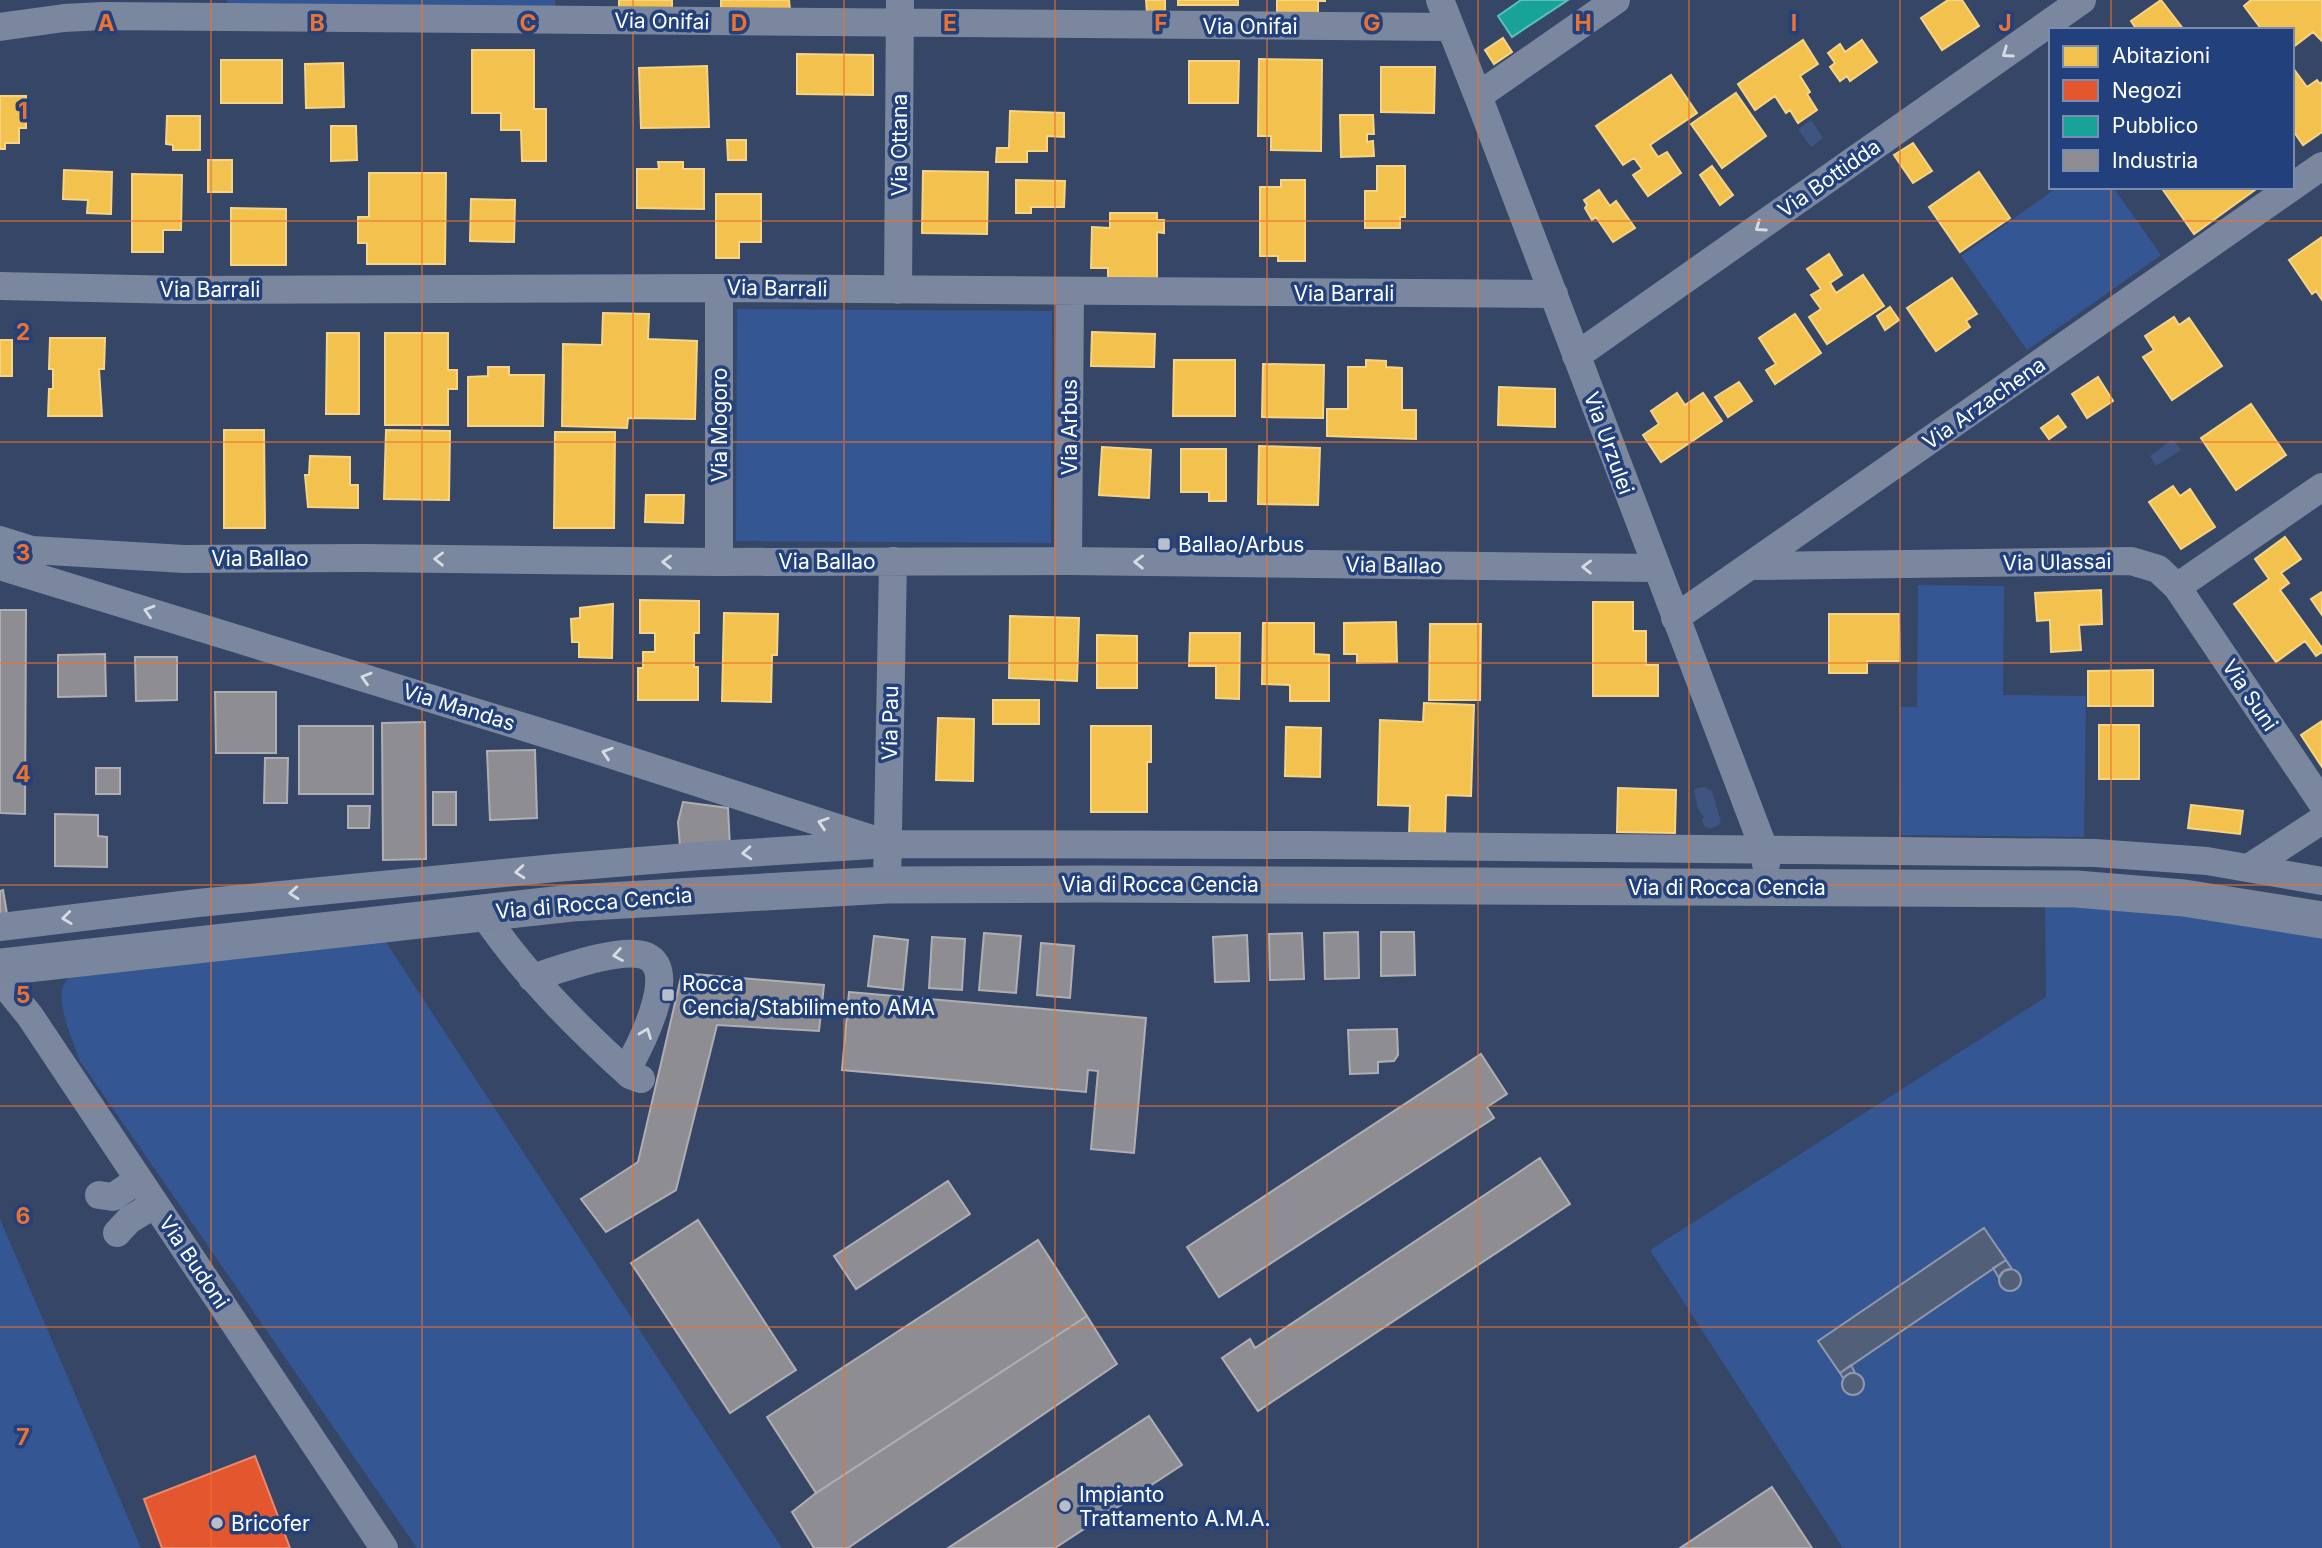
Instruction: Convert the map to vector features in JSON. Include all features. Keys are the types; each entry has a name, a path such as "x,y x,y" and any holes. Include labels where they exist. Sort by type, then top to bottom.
{"main road":[{"name":"Via di Rocca Cencia","path":"0,967 482,912 640,898 887,885 1966,887 2101,890 2197,899 2322,920"}],"street":[{"path":"103,16 168,0"},
{"name":"Via Urzulei","path":"1440,0 1764,849 1770,887"},
{"path":"1478,96 1616,0"},
{"name":"Via Bottidda","path":"1576,356 2082,0"},
{"name":"Via Onifai","path":"0,27 64,18 103,16 900,12 1450,27"},
{"name":"Via Ottana","path":"898,290 900,12"},
{"name":"Via Arzachena","path":"2294,186 2322,166"},
{"name":"Via Arzachena","path":"1675,618 2289,189"},
{"name":"Via Barrali","path":"0,286 1554,294"},
{"name":"Via Mogoro","path":"719,288 719,562"},
{"name":"Via Arbus","path":"1069,561 1070,292"},
{"path":"2177,587 2322,487"},
{"name":"Via Ballao","path":"0,540 30,562 363,558 719,562 1069,561 1655,568"},
{"name":"Via Pau","path":"887,885 892,561"},
{"path":"0,566 30,562"},
{"name":"Via Mandas","path":"30,562 888,844"},
{"name":"Via Ulassai","path":"1752,566 2131,562 2158,569 2177,587"},
{"name":"Via Suni","path":"2177,587 2322,803"},
{"path":"2250,867 2322,820"},
{"name":"Via di Rocca Cencia","path":"0,927 198,902 555,868 888,844 1764,849 2116,854 2250,867 2322,881"},
{"path":"1147,845 1147,884"},
{"path":"482,912 507,949 532,978 568,1017 634,1075 658,991 659,978 652,960 644,955 631,953 616,955 532,978"},
{"name":"Via Budoni","path":"0,979 30,1016 384,1548"},
{"path":"99,1195 113,1197 138,1180"},
{"path":"117,1233 129,1220 155,1204"}],"shaded area":[{"path":"227,0 555,0 555,8 228,7"},
{"path":"1811,120 1823,138 1811,147 1798,129"},
{"path":"2055,189 2114,189 2161,255 2027,350 1961,256"},
{"path":"737,309 1052,311 1051,543 736,541"},
{"path":"2173,439 2181,450 2156,466 2150,456"},
{"path":"1918,585 2004,586 2003,695 2086,696 2084,837 1900,835 1901,707 1917,707"},
{"path":"1704,787 1712,791 1721,822 1714,828 1705,827 1702,821 1704,817 1698,809 1694,791"},
{"path":"2045,906 2207,915 2322,937 2322,1548 1843,1548 1650,1250 2046,997"},
{"path":"382,936 782,1548 417,1548 80,1061 70,1035 62,998 63,987 76,973"},
{"path":"0,1219 141,1548 0,1548"}],"building: Abitazioni":[{"path":"619,0 672,0 672,11 619,12"},
{"path":"721,0 789,0 790,10 721,10"},
{"path":"1146,0 1165,0 1165,14 1147,14"},
{"path":"1178,0 1238,0 1238,5 1178,5"},
{"path":"1277,0 1325,1 1318,1 1318,13 1277,12"},
{"path":"1948,0 1962,0 1979,26 1942,50 1921,18"},
{"path":"2161,0 2182,28 2136,28 2131,21"},
{"path":"2251,0 2322,0 2322,41 2313,32 2294,46 2294,28 2260,28 2244,6"},
{"path":"1503,38 1512,52 1494,64 1485,50"},
{"path":"1803,40 1818,64 1800,76 1817,110 1798,123 1790,110 1786,113 1775,96 1755,110 1738,84"},
{"path":"1862,40 1877,62 1850,81 1847,76 1840,81 1830,67 1835,63 1828,53 1840,44 1845,52"},
{"path":"472,50 534,50 534,109 546,109 546,161 522,161 521,130 501,130 501,113 472,113"},
{"path":"797,54 873,55 873,95 797,94"},
{"path":"1259,59 1322,60 1321,151 1271,150 1271,136 1258,136"},
{"path":"221,60 282,60 282,103 221,103"},
{"path":"1189,61 1239,61 1238,103 1189,103"},
{"path":"343,63 344,107 306,108 305,64"},
{"path":"707,66 709,127 641,128 639,68"},
{"path":"1381,67 1435,67 1434,113 1381,112"},
{"path":"2294,69 2307,87 2317,80 2320,84 2322,82 2322,132 2303,145 2294,132"},
{"path":"1671,75 1697,113 1650,145 1658,157 1667,152 1681,173 1648,196 1633,175 1642,169 1634,158 1623,165 1596,126"},
{"path":"1736,93 1766,136 1722,168 1691,124"},
{"path":"0,96 26,96 26,128 19,128 19,143 5,143 5,149 0,149"},
{"path":"1010,111 1064,113 1064,137 1047,136 1047,151 1027,151 1027,162 996,162 997,148 1009,148"},
{"path":"1340,115 1373,115 1374,134 1367,134 1367,142 1373,141 1374,156 1341,157"},
{"path":"167,116 200,116 200,150 173,150 173,145 166,144"},
{"path":"331,126 356,126 357,160 331,161"},
{"path":"727,140 746,140 746,160 728,160"},
{"path":"1913,143 1932,171 1913,183 1894,155"},
{"path":"208,160 232,160 232,192 208,192"},
{"path":"658,162 683,162 683,169 704,169 704,209 637,208 637,169 659,169"},
{"path":"1377,166 1405,166 1405,217 1400,217 1400,228 1365,228 1365,191 1377,191"},
{"path":"1712,166 1733,195 1720,205 1700,175"},
{"path":"64,170 112,172 111,214 87,213 88,200 63,199"},
{"path":"923,171 988,172 987,234 922,233"},
{"path":"1979,172 2010,218 1960,252 1929,207"},
{"path":"369,173 446,173 445,264 367,264 367,243 358,243 358,217 369,217"},
{"path":"132,174 182,175 181,230 163,230 163,252 132,252"},
{"path":"1016,180 1065,181 1064,207 1031,207 1031,213 1016,213"},
{"path":"1281,180 1305,180 1305,261 1278,261 1278,256 1260,256 1260,187 1281,187"},
{"path":"2162,189 2256,189 2194,234"},
{"path":"1599,190 1610,206 1616,201 1635,228 1613,242 1596,217 1592,220 1585,208 1587,205 1584,200"},
{"path":"716,194 761,194 761,242 739,242 739,258 716,258"},
{"path":"471,199 515,200 514,242 470,241"},
{"path":"231,208 286,209 286,265 231,265"},
{"path":"1110,213 1157,213 1157,220 1164,220 1164,233 1157,232 1157,278 1108,277 1108,268 1091,268 1092,227 1110,228"},
{"path":"2322,237 2322,300 2316,291 2312,294 2289,260"},
{"path":"1829,254 1842,275 1830,283 1836,293 1863,275 1884,306 1827,344 1809,317 1821,309 1811,295 1821,289 1807,269"},
{"path":"1952,278 1977,314 1966,321 1970,327 1936,351 1907,308"},
{"path":"1890,307 1899,320 1885,330 1877,316"},
{"path":"603,313 649,314 648,339 697,341 695,419 628,418 627,428 562,426 563,344 602,345"},
{"path":"1795,314 1821,353 1775,384 1766,370 1776,364 1759,338"},
{"path":"2174,317 2179,325 2189,318 2222,366 2172,400 2143,357 2154,350 2145,336"},
{"path":"1092,332 1155,334 1154,367 1091,366"},
{"path":"327,333 359,333 359,414 326,414"},
{"path":"385,333 448,333 448,370 457,370 457,389 448,389 448,425 385,425"},
{"path":"50,338 105,338 104,369 99,369 102,416 48,416 49,389 53,389 53,369 49,369"},
{"path":"0,340 12,340 12,376 0,376"},
{"path":"1174,360 1235,360 1235,416 1173,416"},
{"path":"1366,360 1386,361 1386,367 1402,368 1402,410 1416,410 1416,439 1327,436 1327,409 1348,409 1348,367 1366,367"},
{"path":"1263,364 1324,365 1323,418 1262,417"},
{"path":"488,367 509,367 509,375 544,375 543,426 468,426 468,377 488,376"},
{"path":"2098,377 2113,401 2087,418 2072,394"},
{"path":"1739,382 1752,401 1728,417 1715,397"},
{"path":"1499,387 1555,389 1555,427 1498,425"},
{"path":"1677,393 1685,405 1703,393 1722,421 1661,462 1643,435 1659,424 1651,411"},
{"path":"2251,404 2286,455 2236,490 2201,438"},
{"path":"2058,416 2066,427 2049,439 2041,428"},
{"path":"224,430 264,430 265,528 224,528"},
{"path":"386,430 450,431 449,500 384,499"},
{"path":"555,432 615,432 614,528 554,528"},
{"path":"1259,446 1320,448 1318,505 1258,504"},
{"path":"1102,447 1151,450 1149,498 1099,495"},
{"path":"1181,449 1226,449 1226,501 1209,501 1209,492 1181,492"},
{"path":"310,456 350,457 350,485 358,485 358,508 308,507 305,475 309,475"},
{"path":"2173,486 2180,496 2190,489 2215,527 2181,549 2149,502"},
{"path":"646,495 684,495 683,523 645,522"},
{"path":"2285,537 2301,559 2281,573 2289,583 2280,590 2322,648 2322,652 2316,656 2305,641 2276,662 2234,604 2269,579 2255,559"},
{"path":"2101,590 2102,624 2079,625 2081,650 2051,652 2050,620 2037,621 2035,593"},
{"path":"2322,592 2322,615 2311,599"},
{"path":"640,600 699,601 699,633 694,633 698,700 638,700 638,668 643,668 643,652 655,652 655,633 640,633"},
{"path":"1593,602 1633,602 1633,631 1646,631 1646,665 1658,665 1658,696 1593,696"},
{"path":"613,604 612,658 579,657 579,642 572,642 571,619 580,618 580,608"},
{"path":"724,613 778,614 777,655 772,655 771,702 722,701"},
{"path":"1829,614 1899,614 1900,661 1867,661 1867,673 1829,673"},
{"path":"1010,616 1079,618 1077,681 1009,678"},
{"path":"1396,622 1397,662 1357,663 1357,654 1344,654 1344,623"},
{"path":"1263,623 1314,623 1314,654 1329,655 1329,701 1290,701 1290,685 1262,684"},
{"path":"1430,624 1481,624 1480,700 1429,700"},
{"path":"1190,633 1240,633 1239,699 1216,698 1216,666 1189,666"},
{"path":"1097,635 1137,636 1137,688 1097,688"},
{"path":"2153,670 2153,706 2088,706 2088,671"},
{"path":"993,700 1039,700 1039,724 993,724"},
{"path":"1424,703 1474,705 1471,796 1446,795 1445,836 1409,835 1410,806 1378,805 1380,720 1423,722"},
{"path":"938,718 974,719 973,781 936,780"},
{"path":"2322,721 2322,767 2301,735"},
{"path":"2099,725 2139,725 2139,779 2099,779"},
{"path":"1091,726 1151,726 1151,762 1147,762 1147,812 1091,812"},
{"path":"1286,727 1321,728 1320,777 1285,776"},
{"path":"1618,788 1676,790 1675,833 1617,832"},
{"path":"2191,805 2243,811 2240,834 2188,828"}],"building: Negozi":[{"name":"Bricofer","path":"255,1456 290,1548 162,1548 144,1499"}],"building: Pubblico":[{"path":"1521,0 1568,0 1512,37 1498,16"}],"building: Industria":[{"path":"0,610 26,610 25,814 0,813"},
{"path":"105,654 106,696 58,697 58,655"},
{"path":"135,657 177,657 177,700 136,701"},
{"path":"215,692 276,692 276,753 216,753"},
{"path":"425,722 426,859 383,860 382,723"},
{"path":"299,726 373,726 373,794 299,794"},
{"path":"535,750 537,818 490,820 487,751"},
{"path":"265,758 288,758 287,803 264,803"},
{"path":"96,768 120,768 120,794 96,794"},
{"path":"433,792 456,792 456,825 433,825"},
{"path":"683,802 728,808 730,847 680,846 678,822"},
{"path":"348,806 370,806 369,828 348,828"},
{"path":"55,814 98,815 98,836 107,837 107,867 55,866"},
{"path":"3,890 7,914 0,915 0,891"},
{"path":"1358,932 1359,978 1325,979 1324,933"},
{"path":"1381,932 1414,932 1415,975 1381,976"},
{"path":"984,933 1021,936 1016,993 979,990"},
{"path":"1302,933 1304,979 1270,980 1269,934"},
{"path":"1247,935 1249,981 1215,982 1213,937"},
{"path":"874,936 908,940 903,990 868,986"},
{"path":"932,937 965,939 962,990 929,988"},
{"path":"1041,943 1074,946 1070,998 1037,995"},
{"path":"682,973 824,985 819,1031 717,1025 676,1190 606,1232 581,1199 638,1162"},
{"path":"849,992 1146,1018 1134,1153 1091,1149 1098,1071 1088,1070 1086,1092 842,1070"},
{"path":"1397,1029 1398,1055 1394,1061 1378,1062 1378,1073 1350,1074 1348,1030"},
{"path":"1481,1054 1507,1094 1487,1107 1494,1118 1219,1297 1187,1247"},
{"path":"1540,1158 1570,1204 1258,1411 1222,1358 1250,1339 1255,1348"},
{"path":"948,1181 970,1214 856,1289 834,1256"},
{"path":"698,1220 796,1370 730,1413 631,1263"},
{"path":"1038,1240 1087,1316 816,1493 767,1417"},
{"path":"1087,1316 1117,1364 848,1548 814,1548 792,1512 816,1493"},
{"name":"Impianto Trattamento A.M.A.","path":"1149,1416 1182,1465 1055,1548 948,1548"},
{"path":"1772,1487 1812,1548 1680,1548"}],"building: Altro":[{"path":"1984,1228 2006,1260 1840,1373 1818,1341"},
{"path":"2006,1260 2012,1269 2004,1271 1999,1278 1993,1268"},
{"path":"2010,1269 2018,1272 2021,1280 2018,1288 2010,1291 2002,1288 1999,1280 2002,1272"},
{"path":"1851,1365 1855,1373 1843,1378 1840,1373"},
{"path":"1849,1373 1857,1373 1864,1380 1864,1388 1857,1395 1849,1395 1842,1388 1842,1380"}],"place":[{"name":"Ballao/Arbus","path":"1164,544"},
{"name":"Rocca Cencia/Stabilimento AMA","path":"668,995"},
{"name":"Impianto Trattamento A.M.A.","path":"1065,1506"},
{"name":"Bricofer","path":"217,1523"}]}
